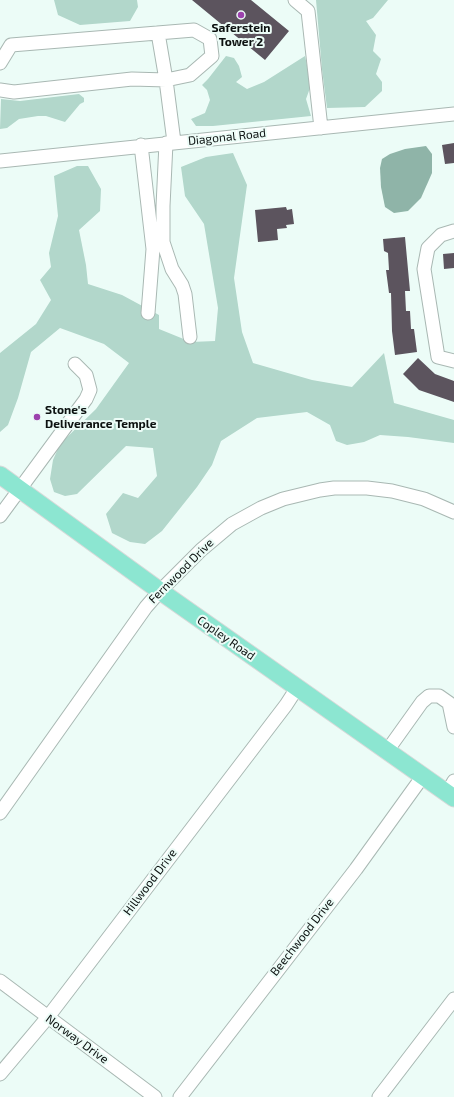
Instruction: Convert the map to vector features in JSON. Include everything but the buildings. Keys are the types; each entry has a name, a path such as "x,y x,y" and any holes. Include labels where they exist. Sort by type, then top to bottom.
{"main road":[{"name":"Copley Road","path":"0,475 297,688 423,776 452,791"}],"street":[{"path":"295,0 308,11 321,128"},
{"path":"0,63 11,45 194,30 210,39 212,56 190,75 166,80 132,79 14,92 0,90"},
{"path":"158,33 166,80 170,143 163,206 163,242 172,269 186,294 190,337"},
{"name":"Diagonal Road","path":"0,161 141,145 454,114"},
{"path":"141,145 153,249 148,313"},
{"path":"454,231 441,235 428,248 424,269 438,357 454,361"},
{"path":"0,516 86,399 90,390 86,375 75,364"},
{"name":"Fernwood Drive","path":"0,813 146,607 200,550 232,524 261,508 295,496 334,488 381,489 424,499 454,512"},
{"name":"Hillwood Drive","path":"0,1074 48,1017 286,705 297,688"},
{"path":"388,751 422,702 429,696 439,696 449,703 454,727"},
{"name":"Beechwood Drive","path":"180,1097 356,868 423,776"},
{"name":"Norway Drive","path":"0,981 155,1097"},
{"path":"379,1097 454,999"}],"shaded area":[{"path":"54,0 137,0 138,7 130,21 80,25 58,15"},
{"path":"316,0 388,0 373,18 366,21 376,35 373,51 381,59 376,74 382,82 382,91 365,107 327,108"},
{"path":"226,56 234,58 239,66 242,77 236,82 247,89 264,82 305,56 310,88 306,99 311,116 213,126 196,126 191,119 205,113 210,100 207,90 202,85"},
{"path":"79,94 84,98 84,102 80,104 65,122 46,116 38,116 19,119 7,128 0,129 1,99 20,101"},
{"path":"426,146 432,154 432,173 421,198 408,211 394,213 385,207 381,187 380,168 382,159 390,154 405,149"},
{"path":"233,153 247,185 234,278 242,332 253,363 312,380 352,387 384,353 394,403 454,420 454,443 380,435 364,442 347,445 336,441 330,425 307,412 257,418 221,441 212,465 197,487 162,531 145,544 130,542 112,533 106,514 123,493 138,498 157,476 153,448 126,446 77,494 65,496 54,492 50,479 53,460 60,444 96,409 129,363 104,344 60,328 31,352 18,398 8,425 0,432 0,353 36,324 51,300 40,280 51,267 49,253 58,216 54,176 77,166 88,166 101,189 100,211 79,230 88,284 122,295 159,315 159,329 191,342 215,341 218,308 204,224 185,196 181,167 206,157"}],"place":[{"name":"Saferstein Tower 2","path":"241,15"},
{"name":"Stone's Deliverance Temple","path":"37,417"}]}
